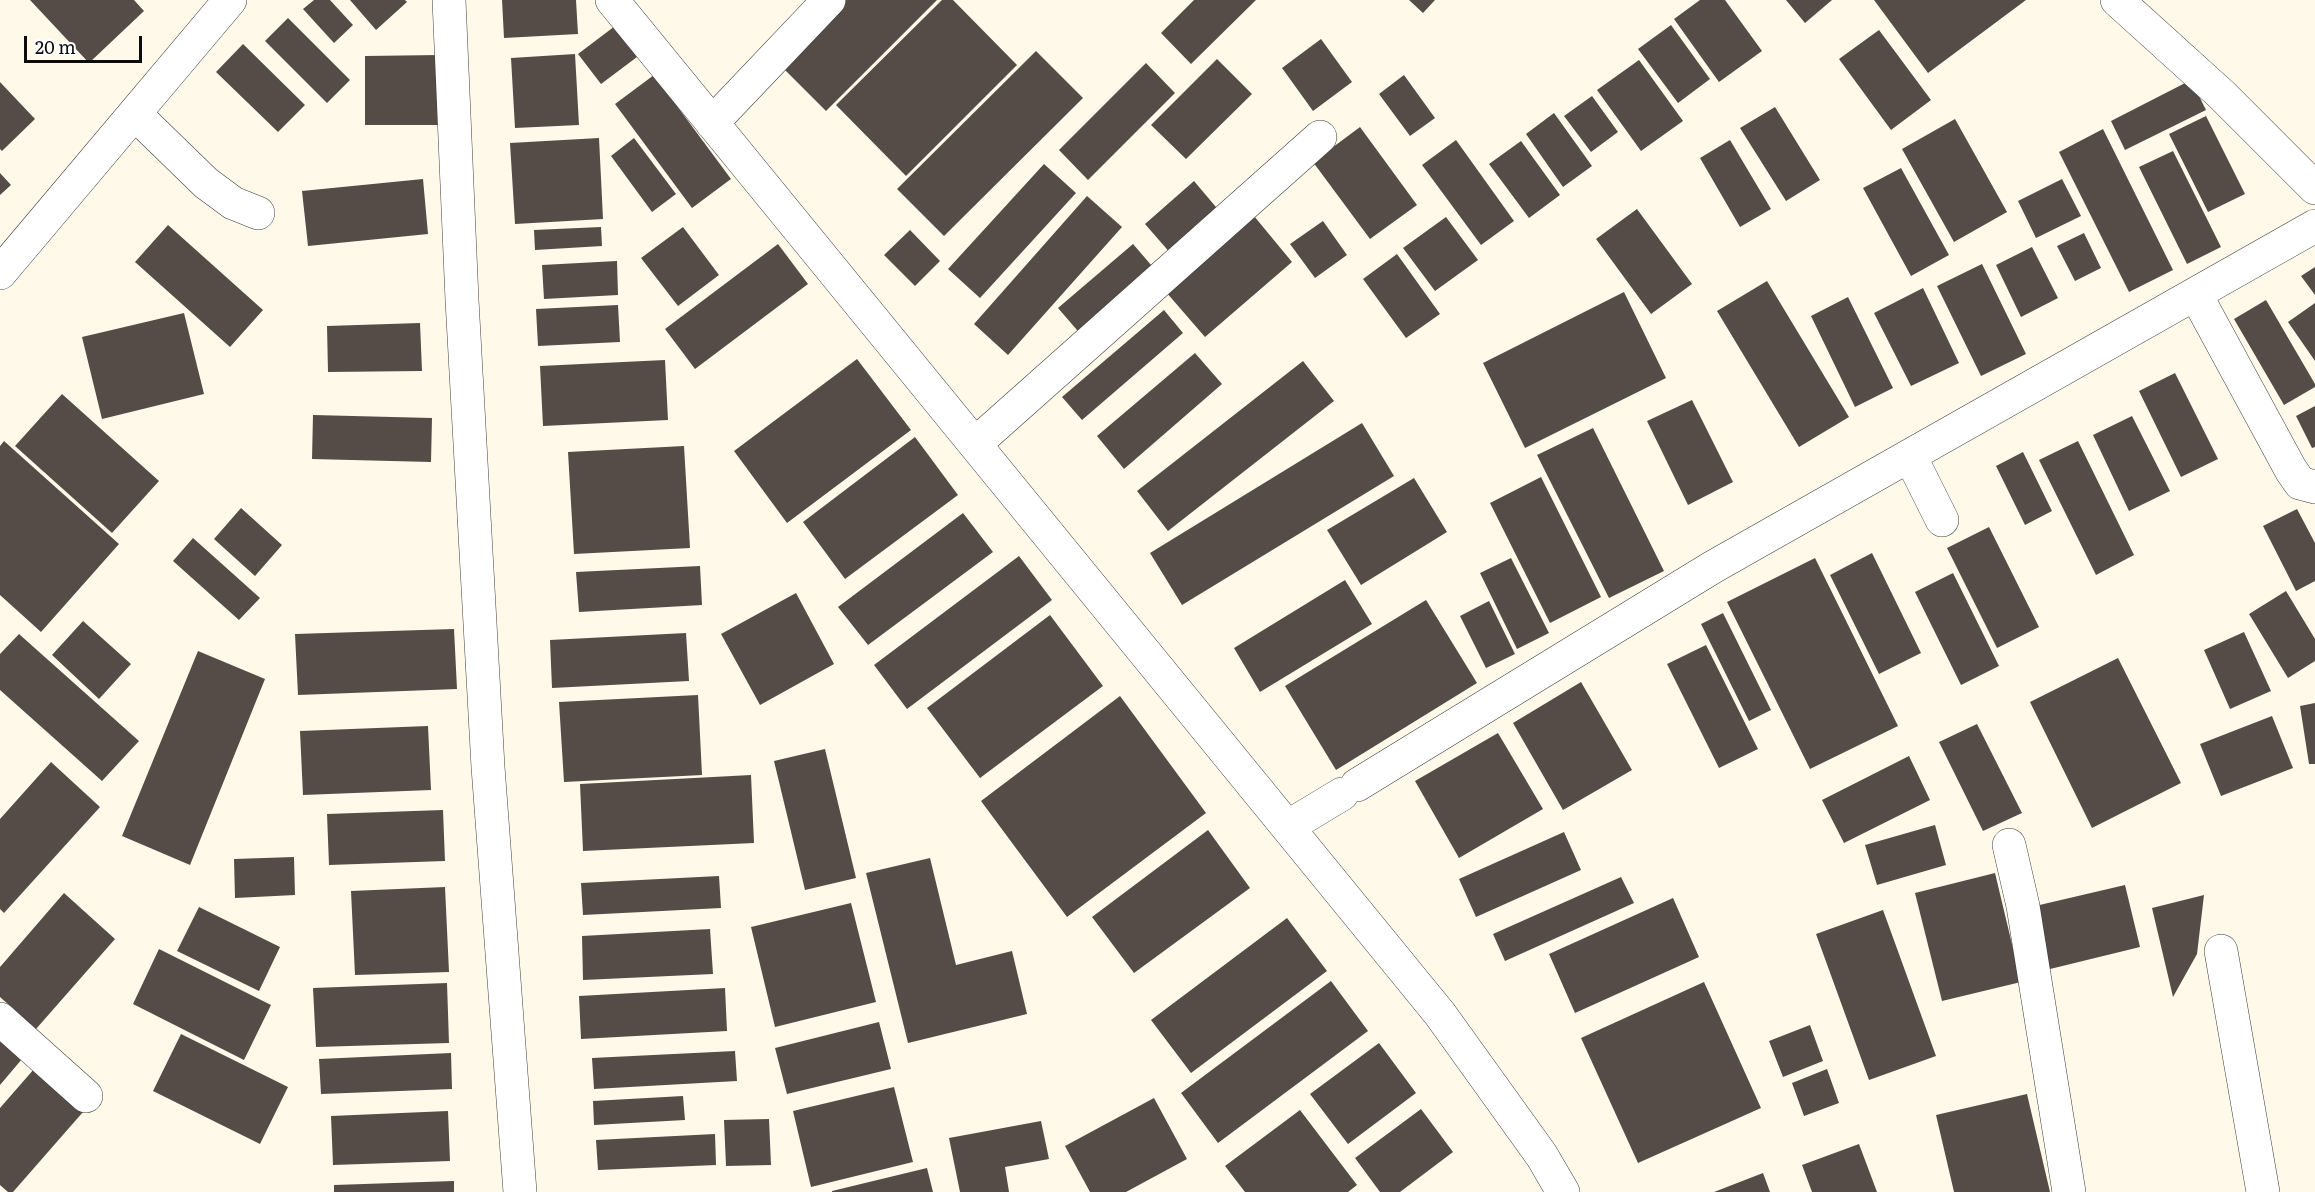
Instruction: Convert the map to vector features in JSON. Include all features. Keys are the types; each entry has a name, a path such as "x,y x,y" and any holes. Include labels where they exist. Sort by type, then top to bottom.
{"street":[{"path":"0,273 230,0"},
{"path":"449,0 462,300 487,743 520,1192"},
{"path":"612,0 1289,826 1440,1014 1542,1156 1563,1192"},
{"path":"712,123 829,0"},
{"path":"2117,0 2222,95 2315,188"},
{"path":"135,114 206,183 234,203 258,213"},
{"path":"975,444 1320,137"},
{"path":"1289,826 1713,567 2315,226"},
{"path":"2196,295 2291,470 2300,483 2315,487"},
{"path":"1910,456 1942,520"},
{"path":"2009,845 2023,906 2069,1192"},
{"path":"2221,951 2264,1192"},
{"path":"0,1019 86,1096"}],"building":[{"path":"30,0 134,0 144,11 89,63"},
{"path":"314,0 330,0 353,25 334,43 303,9"},
{"path":"350,0 405,0 407,2 376,30"},
{"path":"502,0 576,0 578,34 504,38"},
{"path":"837,0 937,0 826,111 776,61"},
{"path":"942,0 953,0 1017,65 906,176 836,105"},
{"path":"1194,0 1256,0 1191,64 1161,33"},
{"path":"1409,0 1435,0 1423,13"},
{"path":"1700,0 1725,0 1762,51 1719,82 1674,19"},
{"path":"1786,0 1832,0 1805,23"},
{"path":"1874,0 2026,0 1928,73"},
{"path":"288,18 350,80 327,103 265,41"},
{"path":"1671,25 1710,79 1678,103 1638,49"},
{"path":"615,26 637,57 601,84 578,54"},
{"path":"1879,30 1931,100 1891,130 1839,59"},
{"path":"1321,39 1352,82 1313,111 1282,68"},
{"path":"243,44 305,105 278,132 216,72"},
{"path":"1036,51 1083,98 944,236 897,189"},
{"path":"575,54 579,125 515,128 511,58"},
{"path":"439,55 439,125 365,125 365,56"},
{"path":"1217,59 1252,94 1186,159 1151,125"},
{"path":"1639,60 1683,121 1641,151 1597,90"},
{"path":"1146,63 1175,93 1088,180 1059,150"},
{"path":"654,75 731,179 692,208 615,104"},
{"path":"1404,75 1435,118 1410,136 1379,94"},
{"path":"2191,80 2206,110 2125,150 2111,121"},
{"path":"0,82 35,119 2,151 0,149"},
{"path":"1592,96 1618,132 1591,152 1564,116"},
{"path":"1775,107 1820,180 1786,201 1740,128"},
{"path":"1554,113 1592,166 1563,187 1526,134"},
{"path":"2206,116 2245,194 2208,212 2169,134"},
{"path":"1955,119 2007,212 1954,242 1902,149"},
{"path":"1360,127 1417,205 1370,239 1313,162"},
{"path":"2103,129 2173,270 2129,292 2059,152"},
{"path":"599,138 603,219 515,224 510,143"},
{"path":"634,138 676,194 652,212 611,156"},
{"path":"1456,140 1514,221 1481,245 1422,165"},
{"path":"1730,140 1771,209 1740,227 1700,158"},
{"path":"1521,141 1560,195 1529,218 1489,164"},
{"path":"2173,151 2221,247 2187,264 2139,167"},
{"path":"1044,164 1076,193 980,298 948,269"},
{"path":"1901,168 1949,255 1911,276 1863,188"},
{"path":"0,173 11,185 0,195"},
{"path":"423,179 428,234 308,246 302,191"},
{"path":"2062,179 2081,216 2036,238 2018,201"},
{"path":"1194,181 1221,213 1172,255 1145,224"},
{"path":"1087,196 1122,227 1008,355 974,324"},
{"path":"1637,209 1692,284 1651,314 1596,239"},
{"path":"1254,216 1292,262 1205,337 1166,292"},
{"path":"1446,217 1478,260 1435,291 1403,248"},
{"path":"1323,221 1347,255 1315,278 1290,244"},
{"path":"168,225 263,310 230,347 135,262"},
{"path":"601,227 602,246 535,250 534,230"},
{"path":"683,227 719,275 678,306 641,258"},
{"path":"910,230 940,261 915,286 884,255"},
{"path":"2084,233 2101,268 2075,281 2057,246"},
{"path":"778,244 808,284 695,369 665,329"},
{"path":"1133,244 1158,273 1083,337 1058,308"},
{"path":"2032,247 2058,298 2021,317 1996,265"},
{"path":"1397,254 1440,314 1406,338 1363,279"},
{"path":"617,261 618,295 544,299 542,265"},
{"path":"1982,264 2026,354 1981,376 1937,286"},
{"path":"2315,267 2315,295 2301,276"},
{"path":"1767,281 1849,417 1799,447 1717,311"},
{"path":"1923,288 1959,363 1911,386 1874,313"},
{"path":"1624,292 1666,378 1525,448 1483,363"},
{"path":"1848,297 1893,388 1855,407 1811,316"},
{"path":"2266,300 2315,384 2315,387 2284,405 2234,319"},
{"path":"2315,303 2315,361 2288,322"},
{"path":"618,305 620,342 538,346 536,309"},
{"path":"1164,310 1183,333 1082,420 1062,397"},
{"path":"184,313 204,394 102,419 82,337"},
{"path":"420,323 422,371 328,372 327,326"},
{"path":"1195,353 1222,384 1124,469 1097,436"},
{"path":"857,359 911,430 787,523 734,451"},
{"path":"665,360 668,420 543,426 540,366"},
{"path":"1303,361 1334,401 1168,531 1137,491"},
{"path":"2175,373 2218,459 2181,477 2139,391"},
{"path":"62,394 159,481 112,533 15,446"},
{"path":"1692,400 1733,482 1688,505 1647,421"},
{"path":"2315,406 2315,447 2312,448 2296,416"},
{"path":"313,415 432,418 431,462 312,459"},
{"path":"2132,416 2170,491 2129,511 2093,435"},
{"path":"1362,423 1394,476 1182,605 1150,553"},
{"path":"1593,428 1664,571 1609,598 1537,455"},
{"path":"915,437 958,495 845,579 803,522"},
{"path":"4,441 119,544 41,632 0,595 0,446"},
{"path":"2078,441 2134,555 2096,575 2039,460"},
{"path":"684,446 690,548 574,554 568,452"},
{"path":"2023,452 2052,511 2025,525 1996,466"},
{"path":"1541,477 1601,597 1550,623 1490,503"},
{"path":"1414,478 1447,532 1361,585 1327,530"},
{"path":"241,508 282,545 255,576 214,539"},
{"path":"2297,509 2315,543 2315,581 2296,591 2263,526"},
{"path":"963,513 993,552 868,645 838,607"},
{"path":"1989,527 2039,627 1997,648 1947,548"},
{"path":"193,538 260,598 239,620 173,561"},
{"path":"1872,553 1921,653 1879,674 1830,575"},
{"path":"1019,556 1052,600 907,709 874,665"},
{"path":"1511,558 1549,633 1517,649 1480,573"},
{"path":"1815,558 1898,726 1810,769 1727,602"},
{"path":"700,566 702,605 579,612 576,572"},
{"path":"1953,573 1999,666 1961,685 1915,592"},
{"path":"1345,580 1372,624 1260,692 1234,648"},
{"path":"2286,591 2315,639 2315,661 2288,678 2249,614"},
{"path":"796,593 834,664 760,705 721,634"},
{"path":"1426,600 1477,683 1336,770 1285,686"},
{"path":"1489,601 1515,654 1486,668 1460,616"},
{"path":"1723,613 1771,710 1749,721 1701,624"},
{"path":"1050,615 1103,686 980,778 927,708"},
{"path":"83,621 131,664 99,699 52,655"},
{"path":"454,629 457,689 298,695 295,634"},
{"path":"2244,632 2271,691 2230,709 2204,650"},
{"path":"686,633 689,681 552,688 550,640"},
{"path":"19,634 139,741 102,781 0,690 0,654"},
{"path":"1706,645 1758,749 1719,768 1667,664"},
{"path":"198,651 265,679 190,865 122,836"},
{"path":"2118,658 2181,783 2092,828 2030,702"},
{"path":"1581,682 1632,770 1563,810 1513,723"},
{"path":"698,695 702,775 564,782 559,702"},
{"path":"1120,696 1206,813 1067,917 981,801"},
{"path":"2315,703 2315,764 2309,764 2300,706"},
{"path":"2272,716 2293,768 2221,796 2200,744"},
{"path":"1977,724 2022,813 1983,831 1939,742"},
{"path":"428,726 431,790 303,795 300,731"},
{"path":"1498,733 1543,809 1459,858 1415,781"},
{"path":"825,749 856,878 805,890 774,761"},
{"path":"1909,756 1930,800 1844,843 1822,800"},
{"path":"51,762 100,807 4,913 0,909 0,819"},
{"path":"751,775 754,843 583,851 580,784"},
{"path":"443,810 445,861 329,865 327,814"},
{"path":"1935,825 1946,865 1877,885 1865,845"},
{"path":"1208,830 1250,888 1134,973 1092,917"},
{"path":"1564,832 1581,870 1476,917 1459,879"},
{"path":"294,857 295,895 235,898 234,859"},
{"path":"930,858 956,965 1012,951 1027,1014 908,1043 866,873"},
{"path":"1995,873 2021,982 1942,1001 1915,893"},
{"path":"719,876 721,908 583,915 581,883"},
{"path":"1621,877 1634,903 1505,961 1493,934"},
{"path":"2125,885 2140,947 2046,970 2031,907"},
{"path":"445,887 449,972 355,975 351,891"},
{"path":"64,893 115,939 36,1029 0,997 0,967"},
{"path":"2204,895 2197,954 2173,997 2152,908"},
{"path":"1673,898 1699,957 1575,1013 1549,954"},
{"path":"851,903 876,1002 775,1027 751,927"},
{"path":"199,907 280,947 259,991 177,951"},
{"path":"1883,910 1936,1056 1869,1080 1816,934"},
{"path":"1287,918 1327,971 1191,1073 1151,1020"},
{"path":"710,929 713,974 583,980 582,936"},
{"path":"159,949 271,1005 244,1060 133,1004"},
{"path":"1331,981 1368,1031 1218,1143 1181,1093"},
{"path":"1704,982 1761,1108 1638,1163 1581,1038"},
{"path":"447,983 449,1043 316,1047 313,988"},
{"path":"725,988 727,1031 581,1039 579,996"},
{"path":"879,1022 891,1069 787,1094 775,1048"},
{"path":"1810,1025 1823,1061 1783,1077 1769,1041"},
{"path":"181,1034 288,1087 260,1144 153,1091"},
{"path":"0,1039 22,1059 0,1085"},
{"path":"1379,1043 1416,1093 1348,1144 1310,1094"},
{"path":"735,1051 737,1081 594,1089 592,1058"},
{"path":"451,1053 452,1089 321,1094 319,1059"},
{"path":"34,1069 83,1112 13,1192 8,1192 0,1185 0,1108"},
{"path":"1827,1069 1839,1103 1804,1116 1792,1083"},
{"path":"894,1087 913,1162 811,1187 793,1111"},
{"path":"2027,1094 2050,1192 1954,1192 1936,1115"},
{"path":"683,1096 685,1120 594,1125 593,1101"},
{"path":"1154,1098 1187,1159 1126,1192 1090,1192 1065,1146"},
{"path":"1421,1109 1453,1152 1400,1192 1380,1192 1355,1158"},
{"path":"1300,1110 1357,1185 1348,1192 1245,1192 1225,1166"},
{"path":"448,1111 450,1161 333,1165 331,1116"},
{"path":"769,1119 771,1165 726,1166 724,1120"},
{"path":"1041,1121 1049,1159 1005,1167 1009,1192 960,1192 949,1138"},
{"path":"715,1134 716,1165 598,1170 596,1140"},
{"path":"1859,1144 1877,1192 1812,1192 1802,1165"},
{"path":"927,1168 933,1192 832,1192 832,1191"},
{"path":"1763,1173 1770,1192 1714,1192"},
{"path":"454,1181 454,1192 334,1192 334,1185"}]}
